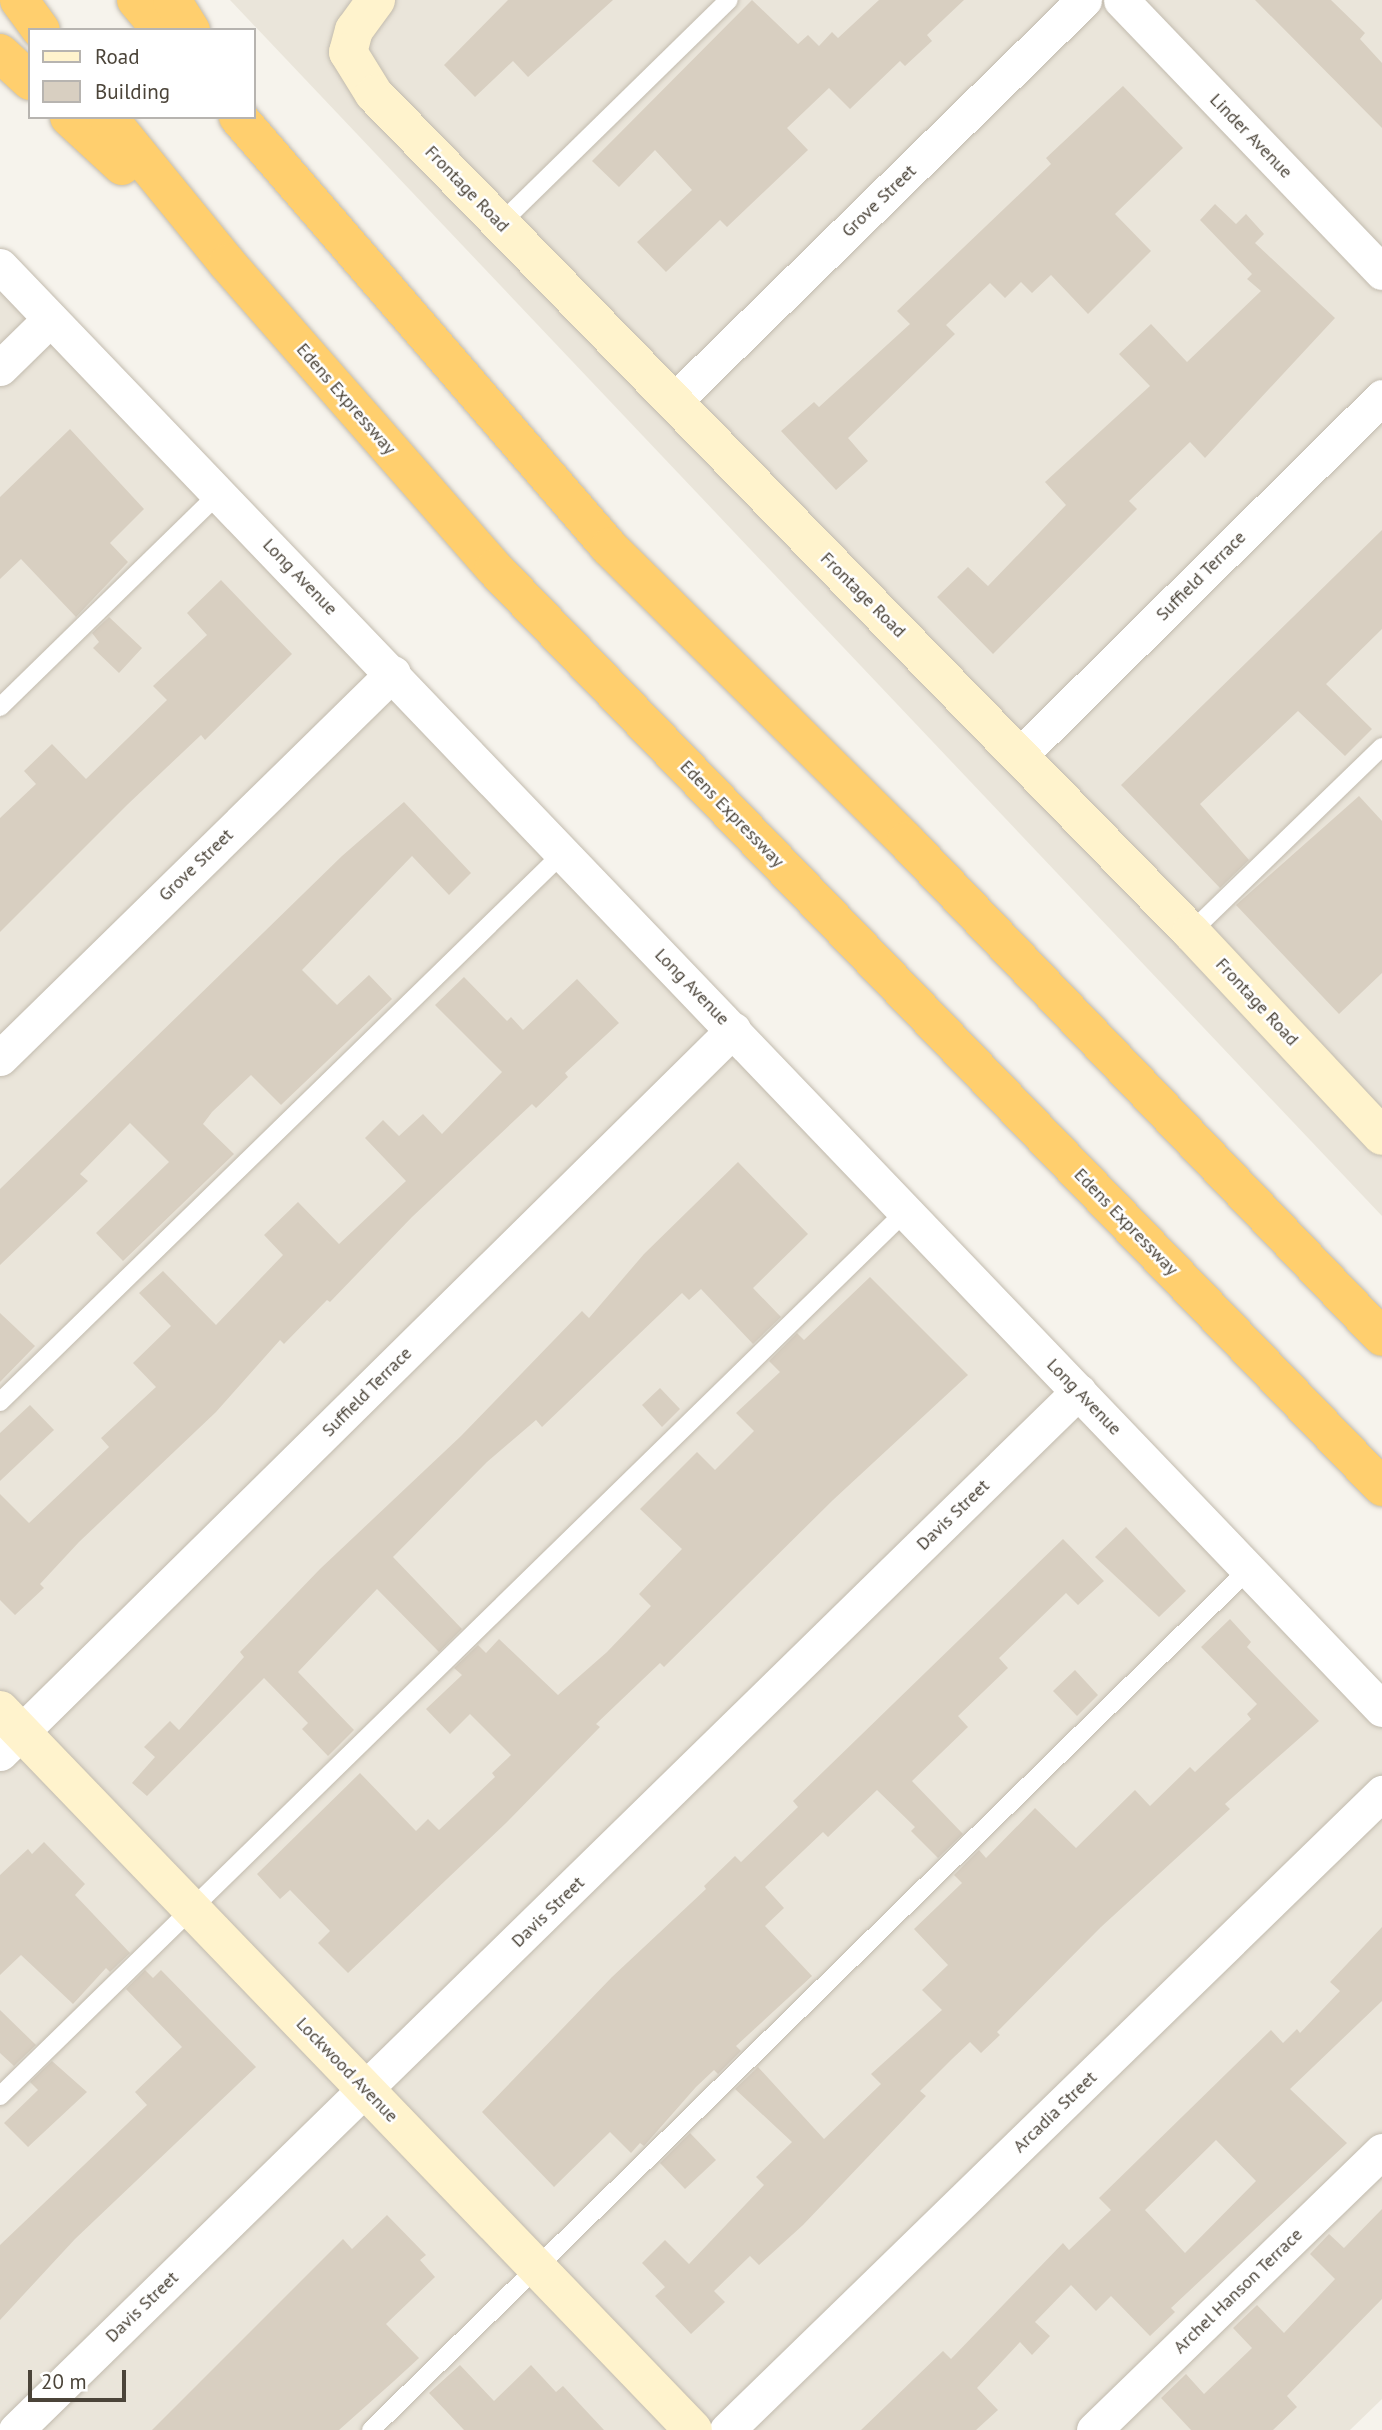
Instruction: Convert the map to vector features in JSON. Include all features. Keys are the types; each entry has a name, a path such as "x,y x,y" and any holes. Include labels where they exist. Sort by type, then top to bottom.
{"highway":[{"path":"19,0 40,28"},
{"path":"136,0 159,28"},
{"path":"172,0 190,28"},
{"path":"0,53 28,79"},
{"path":"71,119 227,263"},
{"name":"Edens Expressway","path":"110,119 227,263 494,568 1382,1487"},
{"path":"239,119 256,133 609,547 906,841 1382,1336"}],"street":[{"name":"Frontage Road","path":"376,0 354,30 348,52 374,94 1191,932 1377,1119"},
{"name":"Grove Street","path":"673,402 1084,0"},
{"name":"Linder Avenue","path":"1121,0 1382,272"},
{"name":"Long Avenue","path":"0,266 393,673 1382,1709"},
{"path":"0,368 50,319"},
{"name":"Suffield Terrace","path":"1020,755 1382,397"},
{"name":"Grove Street","path":"0,1058 393,673"},
{"name":"Suffield Terrace","path":"7,1732 733,1030"},
{"name":"Davis Street","path":"16,2430 1079,1391"},
{"name":"Lockwood Avenue","path":"7,1732 191,1908 693,2430"},
{"name":"Arcadia Street","path":"727,2430 1382,1793"},
{"name":"Archel Hanson Terrace","path":"1094,2430 1382,2151"}],"lane":[{"path":"500,224 729,0"},
{"path":"0,708 219,493"},
{"path":"1191,932 1382,747"},
{"path":"0,1402 564,852"},
{"path":"0,2096 906,1211"},
{"path":"371,2430 1249,1569"}],"shaded area":[{"path":"230,0 1382,0 1382,1216"},
{"path":"0,262 1382,1688 1382,2399 1350,2430 0,2430"}],"building":[{"path":"508,0 613,0 528,77 513,61 475,97 444,65"},
{"path":"752,0 798,44 808,35 819,46 832,32 838,38 879,0 964,0 927,35 932,41 905,66 900,61 850,109 829,88 787,128 808,150 727,227 720,220 666,272 637,242 692,190 655,150 619,187 592,161"},
{"path":"1255,0 1331,0 1365,33 1360,39 1382,63 1382,128"},
{"path":"1123,86 1183,148 1115,214 1151,251 1088,314 1051,275 1032,293 1021,282 1005,298 990,283 946,325 955,334 848,438 868,461 836,490 781,431 814,402 819,407 910,324 897,311 1051,164 1046,158"},
{"path":"1215,204 1236,224 1246,214 1264,234 1255,243 1335,318 1205,458 1190,442 1129,501 1137,509 993,654 937,597 968,567 988,586 1066,505 1045,482 1150,386 1119,354 1151,324 1187,362 1261,291 1247,279 1252,274 1200,220"},
{"path":"70,429 144,509 110,543 128,562 76,617 21,559 0,579 0,497"},
{"path":"1382,530 1382,629 1326,684 1372,729 1345,756 1298,711 1200,804 1249,860 1220,888 1121,785"},
{"path":"221,580 292,654 205,740 201,735 127,805 0,932 0,818 36,784 24,771 52,744 86,779 167,700 153,686 207,635 187,613"},
{"path":"109,617 142,648 119,673 93,648 99,642 92,633"},
{"path":"1359,796 1382,821 1382,973 1339,1014 1236,905"},
{"path":"404,802 471,873 449,895 412,856 302,970 337,1005 369,975 392,999 281,1105 251,1075 212,1112 203,1124 234,1154 123,1261 96,1233 169,1162 130,1123 80,1174 88,1181 0,1265 0,1189 342,856"},
{"path":"464,977 507,1021 511,1017 523,1030 577,979 619,1023 565,1073 568,1077 536,1108 532,1104 412,1217 330,1302 327,1300 284,1344 280,1340 216,1412 79,1542 40,1584 44,1588 15,1615 0,1600 0,1494 29,1523 109,1447 101,1438 156,1387 133,1363 171,1326 139,1293 163,1271 216,1325 283,1255 264,1235 298,1202 339,1244 406,1181 365,1138 383,1120 399,1136 423,1114 442,1134 502,1072 435,1005"},
{"path":"738,1162 808,1234 753,1288 781,1317 753,1344 701,1289 689,1300 682,1293 542,1427 536,1420 487,1462 393,1557 462,1629 439,1652 377,1589 298,1672 354,1730 328,1756 302,1729 308,1723 264,1678 147,1796 132,1783 155,1757 144,1747 170,1721 179,1730 244,1657 240,1652 320,1569 461,1436 582,1311 589,1318 644,1254"},
{"path":"870,1277 968,1375 833,1500 664,1667 660,1663 596,1724 600,1727 506,1823 348,1973 318,1943 330,1931 290,1890 280,1899 257,1874 360,1773 416,1831 428,1819 439,1830 495,1777 492,1773 511,1755 470,1714 450,1734 426,1709 462,1675 454,1668 478,1645 486,1653 499,1639 558,1695 607,1652 651,1606 639,1594 682,1549 640,1509 697,1452 715,1470 754,1431 736,1413 780,1372 769,1361 797,1333 804,1340"},
{"path":"0,1313 35,1346 0,1382"},
{"path":"660,1388 680,1409 662,1427 642,1405"},
{"path":"30,1405 54,1430 0,1481 0,1433"},
{"path":"1126,1527 1186,1591 1159,1617 1095,1557"},
{"path":"1063,1539 1104,1581 1078,1605 1066,1593 999,1658 1008,1668 958,1716 968,1727 912,1781 963,1834 938,1858 911,1831 915,1827 877,1790 828,1837 823,1832 765,1887 784,1908 765,1926 812,1976 736,2046 741,2051 718,2074 714,2070 696,2087 644,2146 640,2143 631,2153 610,2132 554,2187 482,2112 612,1977 706,1889 704,1886 735,1856 741,1862 798,1807 793,1801"},
{"path":"1230,1619 1251,1642 1247,1647 1319,1721 1225,1804 1230,1809 1101,1927 997,2032 1000,2035 981,2053 970,2042 952,2059 920,2091 926,2096 803,2225 759,2265 750,2256 714,2291 725,2302 691,2334 655,2296 665,2287 642,2263 665,2240 689,2264 764,2185 756,2177 792,2142 735,2089 758,2067 824,2139 881,2084 871,2074 942,2010 922,1990 948,1965 914,1929 962,1883 954,1875 979,1850 986,1858 1035,1808 1076,1848 1135,1790 1150,1806 1190,1767 1195,1772 1251,1719 1247,1714 1257,1704 1201,1647"},
{"path":"1075,1670 1098,1695 1077,1716 1053,1691"},
{"path":"44,1842 85,1884 75,1895 130,1953 110,1972 106,1968 73,2004 21,1955 0,1975 0,1875 28,1849 32,1854"},
{"path":"1382,1927 1382,2001 1290,2089 1347,2143 1171,2308 1175,2312 1150,2336 1111,2296 1096,2311 1071,2285 1035,2322 1050,2336 1032,2355 1020,2342 977,2388 998,2410 976,2430 861,2430 943,2351 951,2359 1063,2243 1069,2250 1111,2210 1099,2198 1271,2030 1283,2043 1297,2029 1300,2033 1340,1991 1330,1982","holes":["1216,2140 1256,2181 1185,2253 1145,2210"]},
{"path":"145,1970 153,1978 161,1970 256,2067 75,2239 0,2320 0,2245 147,2105 135,2092 182,2047 126,1989"},
{"path":"0,2010 36,2045 14,2066 0,2053"},
{"path":"52,2061 87,2092 28,2147 4,2123 38,2090 30,2082"},
{"path":"690,2133 716,2160 685,2189 660,2163"},
{"path":"1382,2209 1382,2299 1287,2396 1297,2407 1273,2430 1191,2430 1161,2398 1186,2374 1204,2394 1252,2348 1233,2328 1257,2305 1284,2333 1335,2279 1310,2254 1329,2234 1344,2248"},
{"path":"387,2215 426,2255 420,2260 435,2277 386,2324 419,2358 394,2381 339,2430 152,2430 343,2239 352,2249"},
{"path":"460,2365 494,2401 531,2365 556,2392 563,2386 604,2430 464,2430 429,2393"}]}
